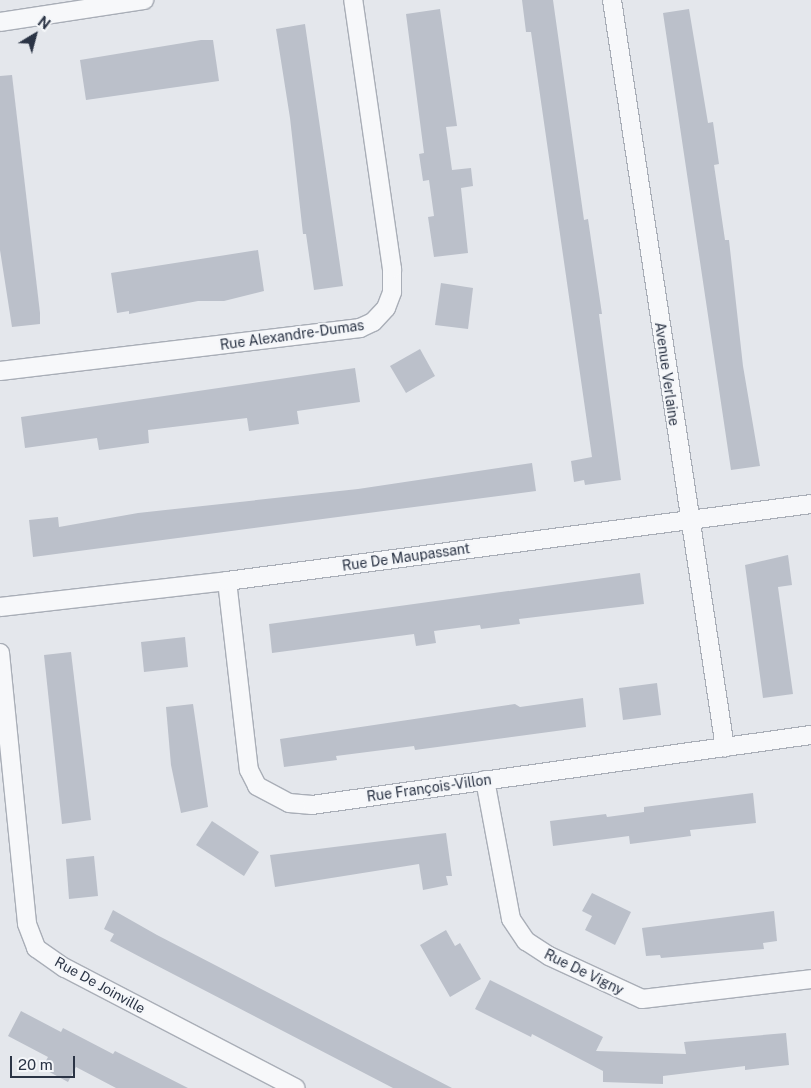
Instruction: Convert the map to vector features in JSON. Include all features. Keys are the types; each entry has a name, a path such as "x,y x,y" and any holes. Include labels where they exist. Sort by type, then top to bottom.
{"street":[{"path":"0,22 144,0"},
{"name":"Rue Alexandre-Dumas","path":"0,371 360,328 373,322 386,308 392,292 392,269 353,0"},
{"name":"Avenue Verlaine","path":"612,0 725,748"},
{"name":"Rue De Maupassant","path":"0,608 227,581 811,504"},
{"name":"Rue François-Villon","path":"227,581 249,770 257,786 289,803 312,805 811,735"},
{"name":"Rue De Joinville","path":"0,653 27,924 36,948 65,968 296,1088"},
{"name":"Rue De Vigny","path":"485,780 511,919 526,941 549,956 642,999 811,979"}],"building":[{"path":"522,0 553,0 584,220 588,219 602,314 599,314 621,480 585,485 584,480 574,482 571,461 592,457 531,32 526,32"},
{"path":"440,9 457,126 446,127 452,170 471,168 473,186 461,188 468,253 434,257 428,217 434,216 429,180 423,181 419,154 424,153 406,14"},
{"path":"689,9 708,123 713,122 719,164 714,165 725,240 729,240 743,366 760,466 731,470 663,13"},
{"path":"305,24 343,286 314,290 306,234 303,234 290,118 276,29"},
{"path":"201,40 213,40 219,81 86,100 80,60"},
{"path":"12,75 40,324 12,327 0,250 0,76"},
{"path":"258,250 264,291 224,301 198,301 129,314 129,311 117,313 111,273"},
{"path":"441,283 473,288 468,329 435,325"},
{"path":"420,349 435,376 406,393 390,366"},
{"path":"355,368 360,402 297,411 299,424 249,431 247,418 148,430 149,443 99,450 97,438 25,448 21,417"},
{"path":"532,463 536,491 33,557 29,520 58,517 59,527 138,513 358,489"},
{"path":"788,555 792,585 778,587 793,694 763,698 745,565"},
{"path":"640,573 644,604 519,619 520,624 481,629 480,625 434,631 436,643 416,646 414,634 272,653 269,624"},
{"path":"185,637 188,667 144,672 141,642"},
{"path":"71,652 91,820 62,824 44,655"},
{"path":"657,683 661,715 623,720 619,688"},
{"path":"583,698 586,727 415,750 414,746 336,756 337,760 284,767 280,739 515,704 520,707"},
{"path":"193,704 208,807 181,813 171,765 166,707"},
{"path":"753,793 756,823 690,830 691,836 630,844 629,836 553,846 550,821 606,814 607,817 644,812 644,807"},
{"path":"212,821 259,852 244,876 196,845"},
{"path":"446,833 452,876 446,876 448,885 423,890 419,864 275,887 270,855"},
{"path":"94,856 98,896 69,899 66,859"},
{"path":"592,893 631,912 615,945 585,930 592,916 582,911"},
{"path":"113,910 157,935 452,1088 393,1088 144,959 110,941 114,934 104,929"},
{"path":"774,911 777,941 763,943 764,949 661,958 660,955 646,956 642,928"},
{"path":"446,930 455,946 460,943 481,979 450,997 420,945"},
{"path":"490,980 603,1037 596,1051 686,1054 684,1042 786,1033 789,1065 745,1070 745,1066 663,1076 663,1084 603,1082 603,1071 532,1034 531,1037 475,1009"},
{"path":"21,1011 61,1032 63,1028 113,1054 115,1051 188,1088 116,1088 76,1067 68,1082 42,1068 48,1057 8,1036"}]}
